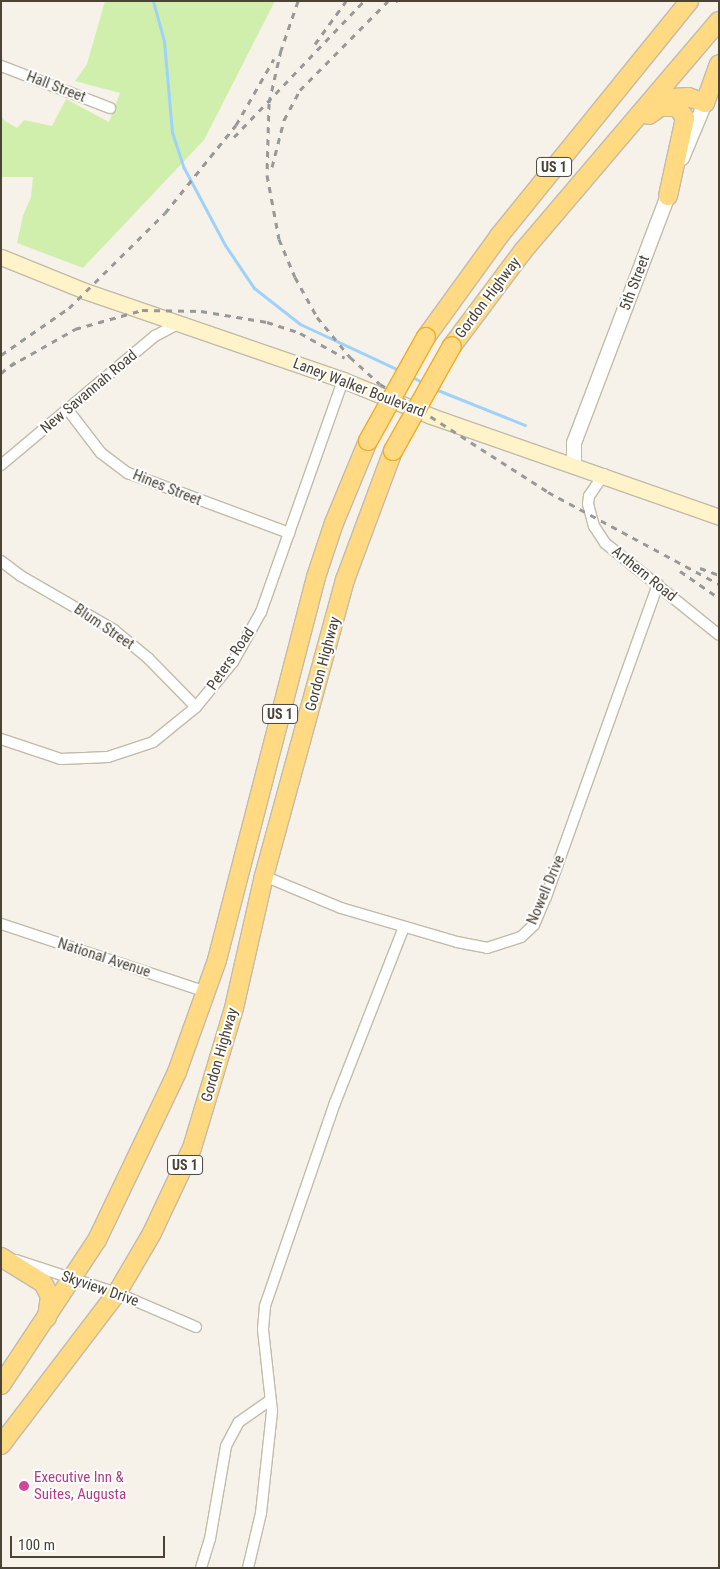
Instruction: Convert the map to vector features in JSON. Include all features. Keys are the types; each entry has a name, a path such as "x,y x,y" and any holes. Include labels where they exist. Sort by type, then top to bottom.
{"highway":[{"name":"Gordon Highway","path":"1,1385 74,1280 115,1207 152,1131 207,992 316,577 334,523 368,441 426,337 499,236 689,1"},
{"name":"Gordon Highway","path":"1,1445 117,1293 159,1219 192,1148 234,1008 264,876 345,580 393,451 452,346 477,310 523,251 718,22"},
{"path":"477,310 535,250 656,108 681,97 711,102 719,64"},
{"path":"656,108 677,107 685,118 668,196"},
{"path":"1,1256 43,1283 50,1296 46,1320"}],"main road":[{"name":"Laney Walker Boulevard","path":"1,257 85,291 343,380 431,416 604,474 719,516"}],"street":[{"name":"Hall Street","path":"1,66 110,108"},
{"name":"5th Street","path":"574,465 574,444 668,196 711,102"},
{"name":"New Savannah Road","path":"1,465 155,336 179,323"},
{"name":"Peters Road","path":"1,739 61,759 108,757 153,742 196,707 249,636 289,534 343,380"},
{"name":"Hines Street","path":"68,410 102,453 128,473 289,534"},
{"name":"Arthern Road","path":"604,474 588,496 594,526 605,543 719,635"},
{"name":"Blum Street","path":"1,561 21,576 114,630 149,659 196,707"},
{"name":"Nowell Drive","path":"264,876 341,908 404,927 487,948 510,943 534,925 658,584"},
{"name":"National Avenue","path":"1,924 207,992"},
{"path":"248,1568 261,1513 272,1412 269,1401 263,1329 265,1306 335,1103 404,927"},
{"name":"Skyview Drive","path":"1,1256 117,1293 196,1327"},
{"path":"201,1568 210,1539 226,1446 239,1422 269,1401"}],"green space":[{"path":"105,1 275,1 204,140 83,268 17,243 23,216 31,197 33,177 1,177 1,115 5,121 17,128 24,120 52,126 66,99 109,122 120,93 75,81 87,64"}],"waterway":[{"path":"153,1 164,41 172,132 184,168 225,245 254,288 300,324 401,371"},
{"path":"411,376 425,384"},
{"path":"435,389 525,425"}],"railway":[{"path":"298,1 281,50 269,103 267,175 279,239 295,277 317,317 350,357 380,384 548,492 719,584"},
{"path":"315,44 346,1"},
{"path":"234,137 364,1"},
{"path":"272,167 284,120 300,90 388,1"},
{"path":"1,355 69,308 165,213 236,125 274,59"},
{"path":"10,366 75,329 142,310 201,311 267,322 300,333 345,358"},
{"path":"1,373 15,362"},
{"path":"700,568 719,575"},
{"path":"680,571 719,598"}],"place":[{"name":"Executive Inn & Suites, Augusta","path":"24,1486"}]}
